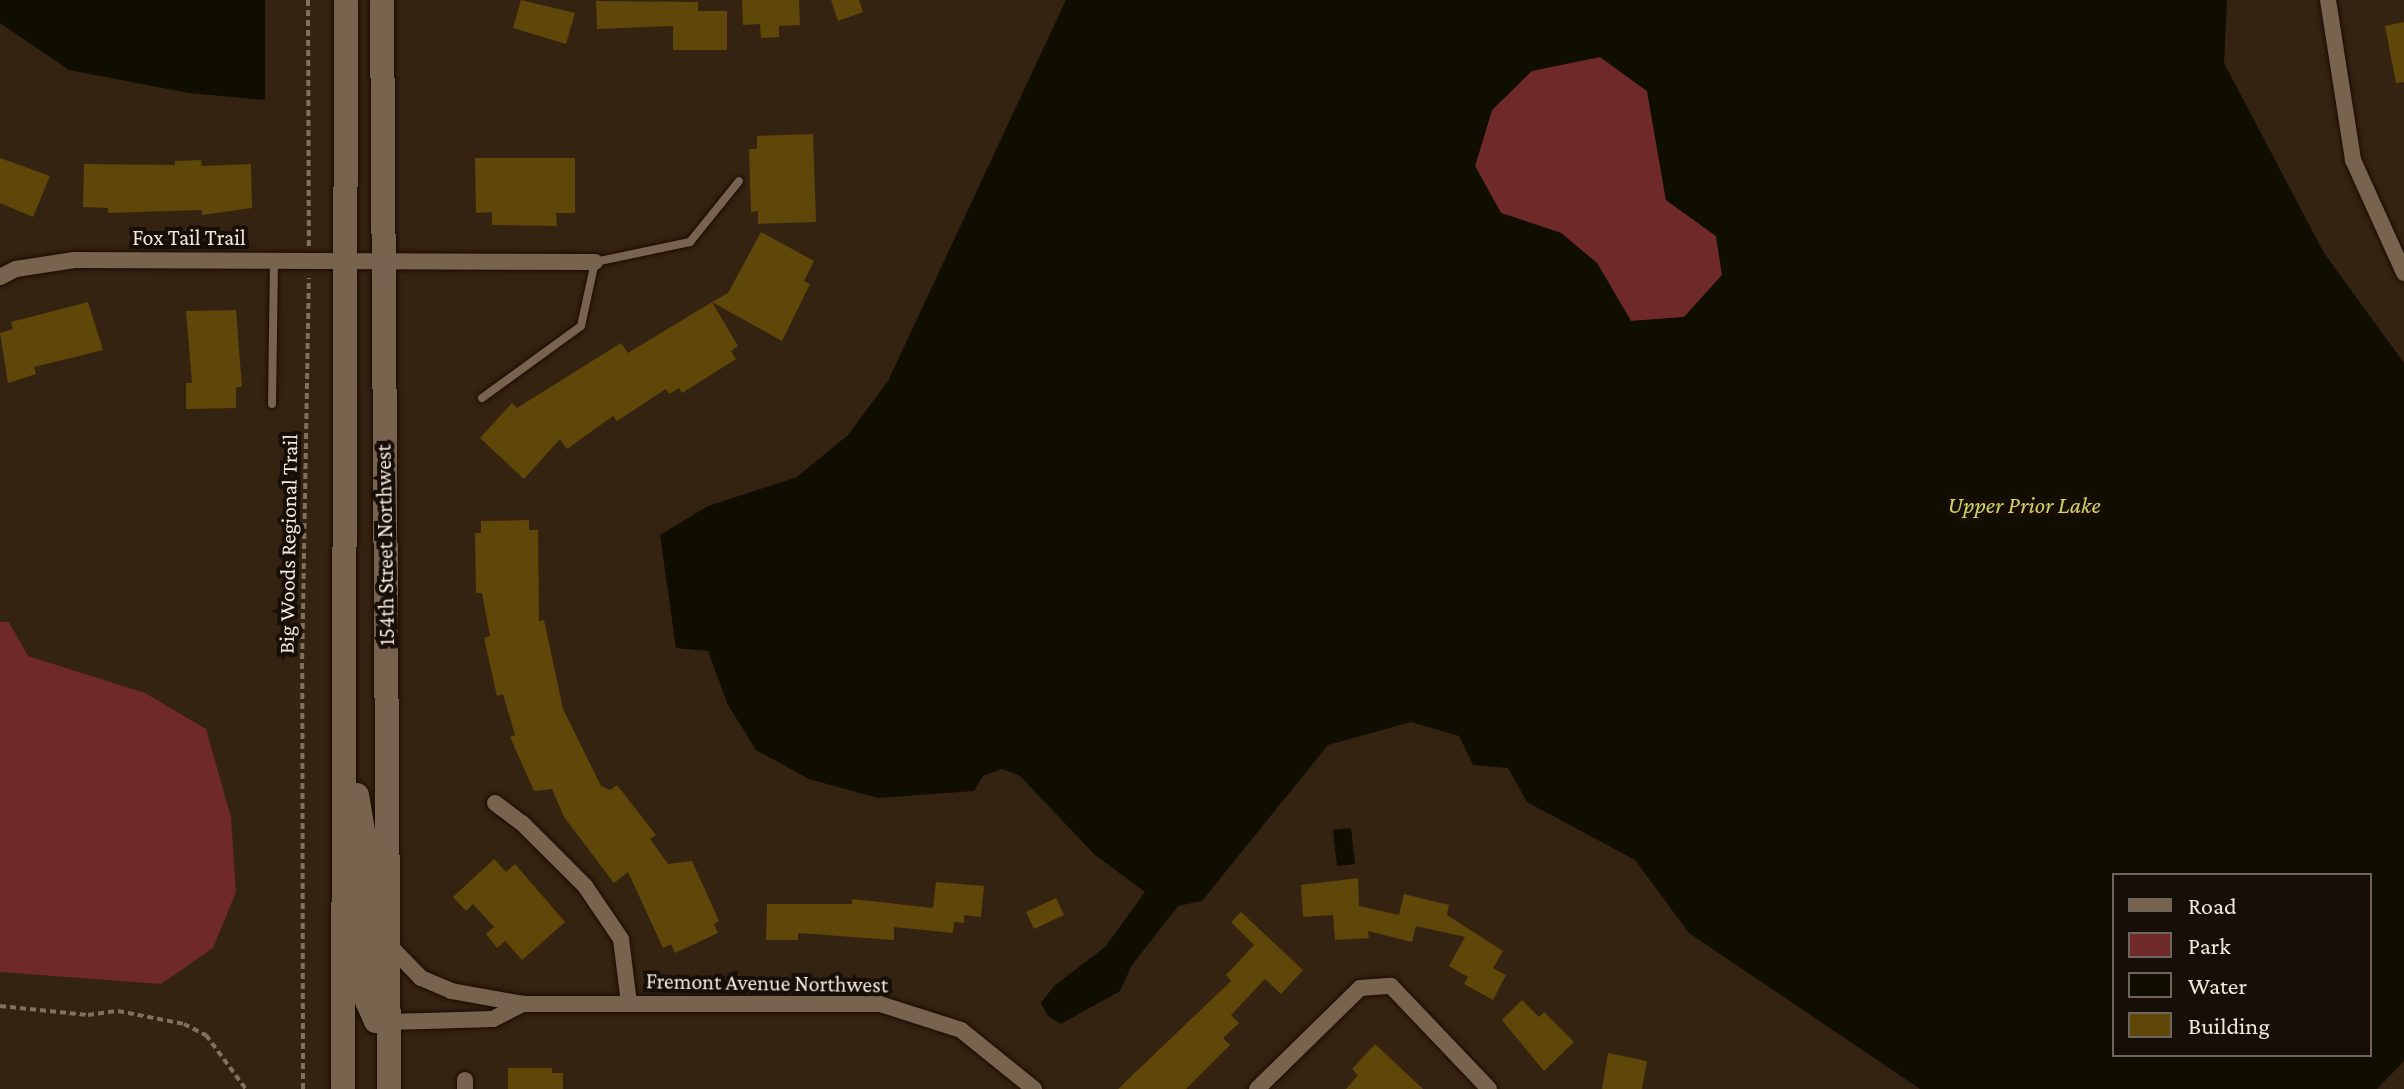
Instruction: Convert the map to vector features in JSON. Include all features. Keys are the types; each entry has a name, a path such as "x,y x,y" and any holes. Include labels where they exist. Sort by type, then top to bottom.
{"street":[{"name":"154th Street Northwest","path":"343,1089 346,0"},
{"name":"154th Street Northwest","path":"382,0 389,1089"},
{"path":"2328,0 2353,160 2404,273"},
{"name":"Fox Tail Trail","path":"0,277 16,269 74,260 595,262"},
{"path":"346,725 366,849 367,1001 376,1021 390,1022"},
{"path":"495,803 522,823 585,886 621,939 629,1003"},
{"name":"Fremont Avenue Northwest","path":"390,946 421,978 451,991 523,1004 880,1004 961,1030 1034,1089"},
{"path":"1257,1089 1360,988 1391,986 1489,1089"},
{"name":"Fremont Avenue Northwest","path":"390,1022 493,1019 523,1004"}],"lane":[{"path":"482,398 581,326 595,262 690,242 739,181"},
{"path":"272,404 274,260"}],"path":[{"name":"Big Woods Regional Trail","path":"303,1089 302,669 309,260 308,0"},
{"path":"0,1006 88,1015 118,1011 184,1024 206,1035 246,1089"}],"green space":[{"path":"1600,57 1647,91 1666,200 1716,236 1722,275 1684,317 1631,321 1597,263 1561,233 1501,213 1475,166 1492,110 1532,70"},
{"path":"0,622 9,622 28,656 145,693 206,729 231,817 236,892 213,948 161,984 0,972"}],"water":[{"path":"0,0 265,0 265,100 189,93 69,70 0,23"},
{"name":"Upper Prior Lake","path":"1066,0 2227,0 2224,63 2324,253 2404,363 2404,1061 2377,1089 1920,1089 1689,933 1635,860 1527,802 1508,768 1473,765 1459,736 1411,722 1328,745 1202,901 1178,906 1132,965 1120,991 1061,1024 1048,1016 1041,1003 1054,986 1105,947 1145,892 1095,855 1019,775 1002,769 983,776 974,791 878,798 809,779 756,750 728,705 708,651 676,648 660,535 708,506 797,477 848,435 888,381","holes":["1600,57 1647,91 1666,200 1716,236 1722,275 1684,317 1631,321 1597,263 1561,233 1501,213 1475,166 1492,110 1532,71"]},
{"path":"1351,828 1355,864 1337,866 1333,830"}],"building":[{"path":"521,0 575,13 566,44 513,28"},
{"path":"742,0 799,0 800,25 779,26 779,37 761,38 760,24 743,25"},
{"path":"831,0 859,0 863,12 838,21"},
{"path":"596,1 698,2 698,11 727,11 727,50 673,50 673,26 597,29"},
{"path":"2404,22 2404,82 2396,83 2385,26"},
{"path":"813,134 816,222 758,224 758,211 751,212 749,149 757,149 757,136"},
{"path":"0,158 50,176 33,217 0,203"},
{"path":"475,158 575,158 575,213 556,213 557,226 492,225 492,212 476,213"},
{"path":"201,160 202,166 251,164 252,208 202,215 202,210 108,213 108,208 83,207 84,164 175,165 175,161"},
{"path":"761,232 814,261 804,281 810,284 782,341 712,302 728,293"},
{"path":"88,302 103,350 34,367 36,374 8,383 0,333 13,329 11,322"},
{"path":"712,302 738,346 731,351 736,359 682,393 679,388 669,394 666,389 617,421 613,416 567,449 560,439 524,479 480,438 512,403 517,408 621,343 628,353"},
{"path":"236,310 242,387 236,387 236,408 186,409 186,383 192,383 186,311"},
{"path":"529,520 529,530 538,530 539,621 544,620 563,709 601,786 610,790 617,785 656,835 650,839 668,864 692,861 719,921 714,924 718,933 675,953 671,944 663,948 628,872 614,883 564,817 552,789 534,791 510,737 515,735 503,694 497,696 484,638 490,636 482,593 476,593 475,533 481,533 481,521"},
{"path":"494,859 506,872 515,864 565,922 522,960 505,941 497,948 486,934 494,927 473,904 466,911 453,897"},
{"path":"1358,878 1359,906 1399,915 1404,894 1449,905 1447,915 1503,951 1493,968 1506,975 1493,1000 1464,984 1468,977 1449,966 1465,937 1416,926 1412,942 1368,931 1369,938 1335,940 1333,915 1303,917 1301,885"},
{"path":"936,882 984,886 981,917 964,915 964,923 954,922 953,933 894,927 894,940 798,933 798,940 766,940 767,904 852,904 852,899 933,908"},
{"path":"1056,898 1064,915 1034,929 1026,912"},
{"path":"1241,912 1303,970 1281,994 1265,979 1231,1015 1239,1023 1223,1038 1230,1045 1186,1089 1118,1089 1231,981 1226,975 1254,945 1231,922"},
{"path":"1522,1000 1539,1017 1544,1012 1574,1042 1544,1071 1502,1020"},
{"path":"1375,1044 1423,1089 1346,1089 1358,1075 1352,1069"},
{"path":"1608,1053 1647,1061 1642,1089 1602,1089"},
{"path":"508,1068 552,1068 552,1073 563,1073 563,1089 508,1089"}]}
